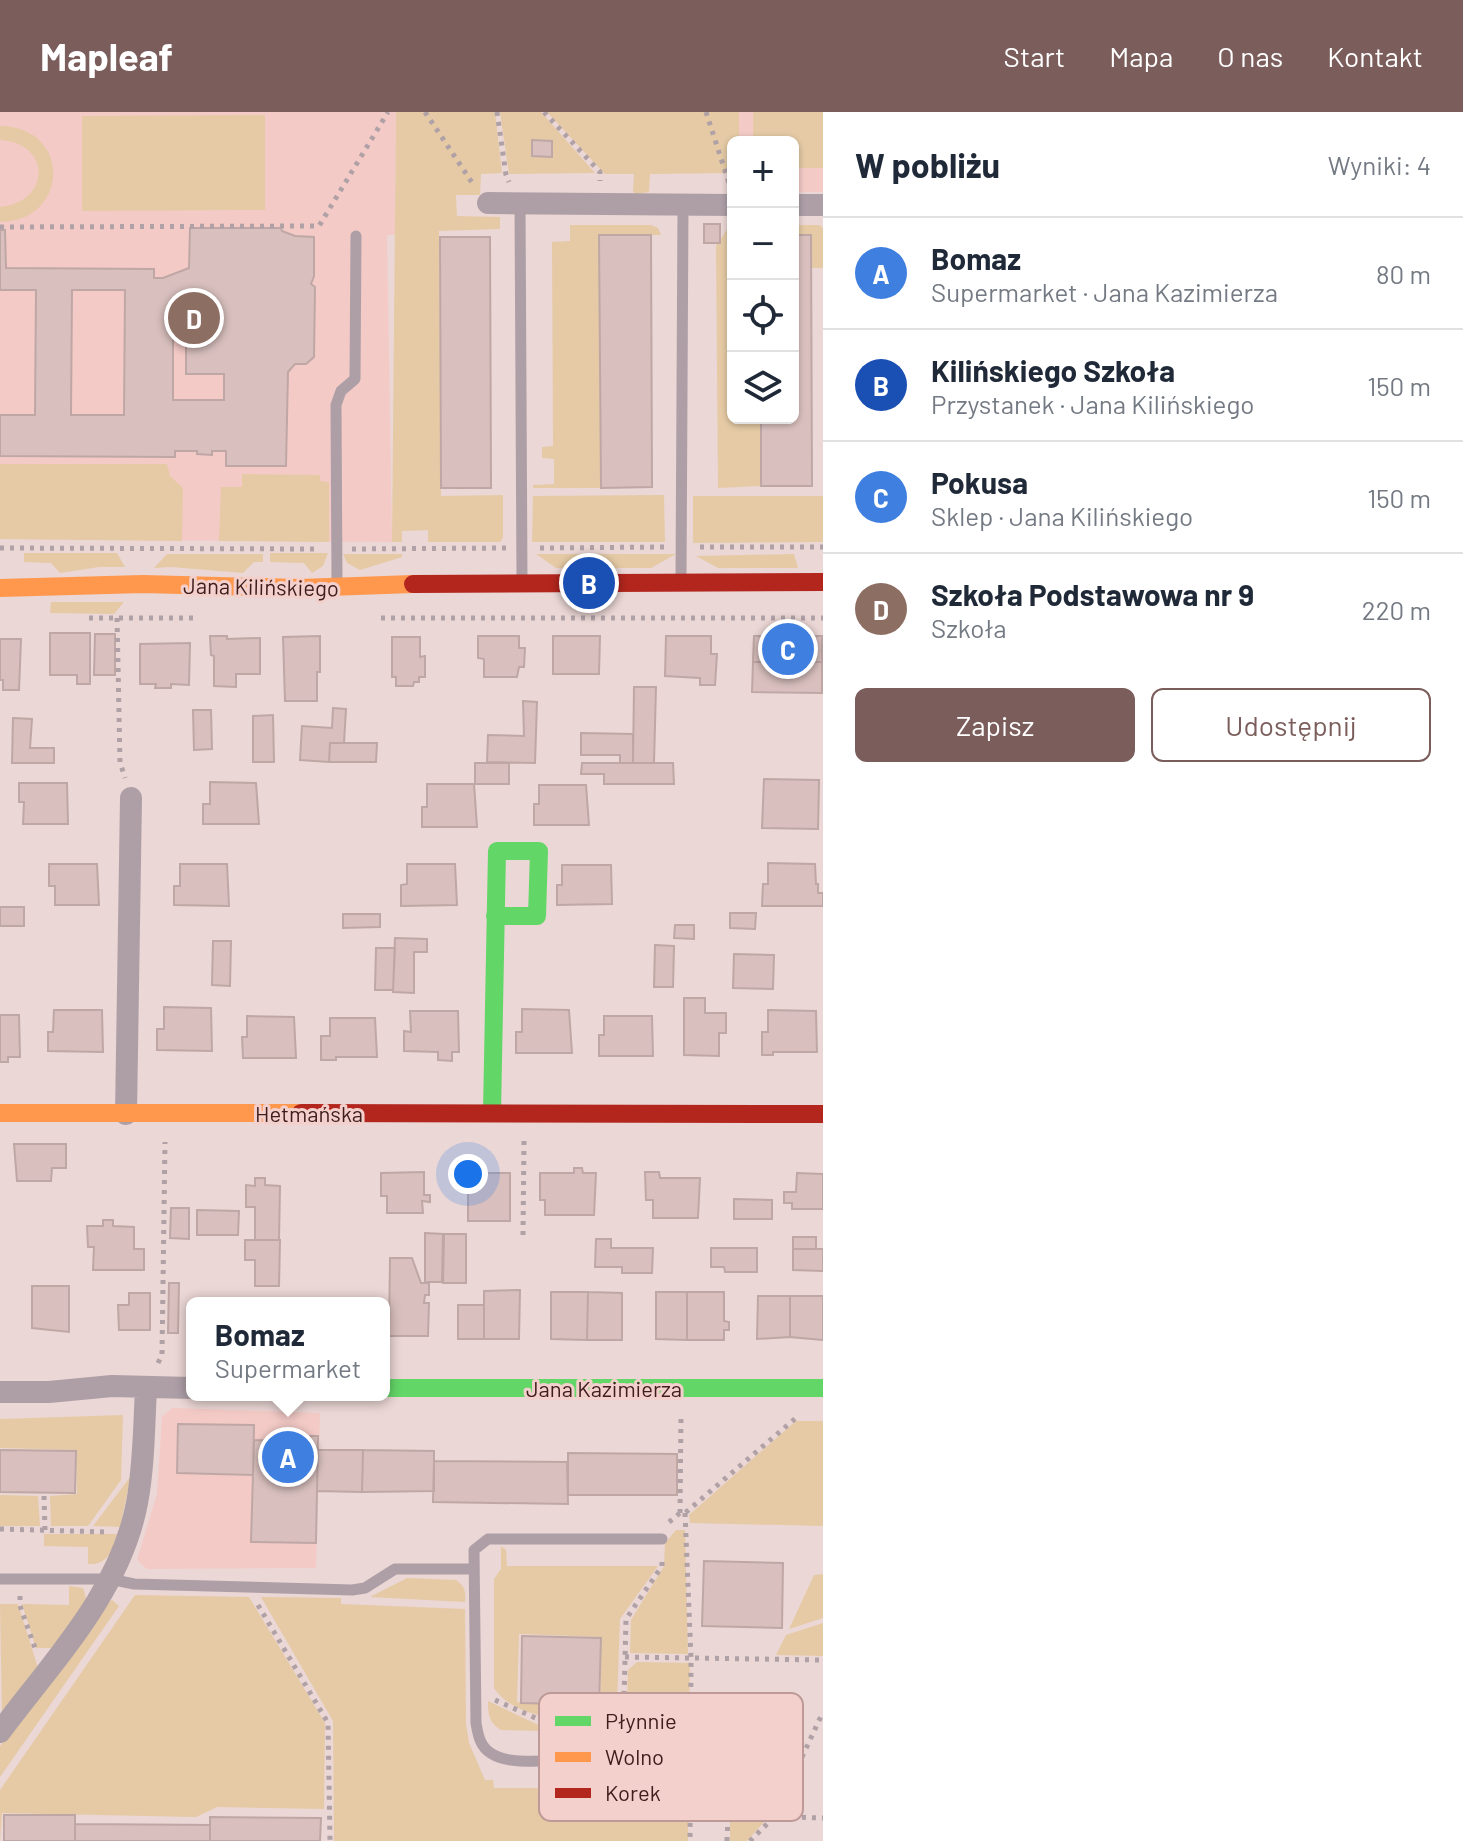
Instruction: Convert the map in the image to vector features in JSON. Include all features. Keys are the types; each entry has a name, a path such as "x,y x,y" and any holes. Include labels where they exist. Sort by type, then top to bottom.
{"street":[{"path":"488,203 727,205"},
{"path":"799,205 823,205"},
{"name":"Jana Kilińskiego","path":"0,588 143,584 338,588 522,583 823,582"},
{"path":"126,1114 131,798"},
{"path":"492,1113 495,916"},
{"name":"Hetmańska","path":"0,1113 823,1114"},
{"path":"0,1392 49,1392 112,1386 186,1388"},
{"path":"0,1732 96,1606 110,1579 137,1503 146,1388"},
{"name":"Jana Kazimierza","path":"390,1388 823,1388"}],"lane":[{"path":"520,203 522,583"},
{"path":"681,583 683,205"},
{"path":"338,588 336,405 341,391 355,379 356,236"},
{"path":"539,1760 507,1760 492,1754 481,1744 476,1723 474,1550 488,1539 662,1539"},
{"path":"0,1579 110,1579 134,1584 352,1590 365,1588 395,1569 474,1569"}],"path":[{"path":"0,227 319,226 388,112"},
{"path":"425,112 488,203"},
{"path":"497,112 506,175 520,203"},
{"path":"544,112 600,172 600,204"},
{"path":"706,112 727,179"},
{"path":"0,548 823,547"},
{"path":"88,618 206,618"},
{"path":"117,618 120,762 131,798"},
{"path":"378,618 823,618"},
{"path":"523,1235 524,1112"},
{"path":"146,1388 162,1355 165,1113"},
{"path":"681,1408 691,1693"},
{"path":"624,1693 626,1619 662,1566 662,1528 807,1409"},
{"path":"44,1496 45,1530"},
{"path":"0,1529 129,1532"},
{"path":"19,1579 20,1606 40,1664 46,1670"},
{"path":"247,1587 328,1723 330,1841"},
{"path":"625,1657 823,1660"},
{"path":"475,1691 539,1720"},
{"path":"803,1755 823,1712"},
{"path":"803,1818 823,1818"},
{"path":"690,1821 690,1841"},
{"path":"727,1841 728,1821"},
{"path":"750,1841 770,1821"}],"shaded area":[{"path":"0,112 396,112 395,235 387,235 392,542 0,539"},
{"path":"396,112 495,112 502,173 481,174 480,195 456,195 457,216 500,217 500,229 439,231 441,496 503,495 503,538 500,542 428,542 428,530 402,531 402,542 392,542"},
{"path":"500,112 541,112 595,173 509,174"},
{"path":"547,112 739,112 739,136 727,136 727,173 650,174 649,192 636,194 633,192 634,174 605,174"},
{"path":"739,112 823,112 823,192 799,192 799,136 739,136"},
{"path":"753,112 823,112 823,168 799,168 799,136 753,136"},
{"path":"265,115 265,210 82,211 82,116"},
{"path":"0,126 24,130 40,141 50,157 53,174 50,192 39,207 23,218 0,222 0,207 17,203 29,195 39,173 29,151 0,140"},
{"path":"570,225 651,225 658,228 661,235 599,235 601,488 533,488 533,485 554,484 554,459 542,458 542,447 553,446 552,242 570,241"},
{"path":"799,225 820,225 823,228 823,268 811,268 811,236 799,235"},
{"path":"727,230 727,424 761,424 761,486 718,488 716,246"},
{"path":"0,464 167,464 170,476 183,488 182,541 0,539"},
{"path":"242,474 320,475 320,481 329,482 329,542 219,541 221,487 242,487"},
{"path":"664,495 665,542 532,542 533,496"},
{"path":"693,496 823,496 823,542 693,543"},
{"path":"24,553 117,553 125,567 60,573 51,563 24,562"},
{"path":"270,553 328,553 323,566 312,573 304,563 270,562"},
{"path":"167,554 263,554 263,562 254,562 243,573 154,568"},
{"path":"343,554 402,554 402,557 360,570 347,563"},
{"path":"536,554 676,554 651,568 556,568"},
{"path":"794,554 798,568 718,568 696,556"},
{"path":"51,602 124,602 114,614 50,613"},
{"path":"172,1408 320,1413 316,1568 147,1569 137,1560 157,1494 162,1417"},
{"path":"123,1415 121,1480 88,1526 51,1526 50,1496 77,1494 76,1450 0,1448 0,1419"},
{"path":"796,1421 823,1421 823,1526 690,1523 689,1515"},
{"path":"131,1476 120,1527 93,1526"},
{"path":"0,1495 38,1496 40,1526 0,1526"},
{"path":"676,1530 685,1530 688,1654 630,1653 631,1620 664,1566 665,1543"},
{"path":"44,1534 117,1534 105,1559 88,1564 88,1547 44,1546"},
{"path":"501,1546 506,1550 507,1566 658,1566 620,1619 617,1693 600,1693 601,1637 519,1634 517,1702 539,1704 539,1715 520,1709 499,1694 494,1688 494,1579 501,1569"},
{"path":"823,1574 823,1618 789,1629 814,1575"},
{"path":"407,1578 456,1580 464,1590 465,1602 370,1597"},
{"path":"69,1586 83,1588 87,1601 53,1648 36,1648 22,1604 69,1605"},
{"path":"135,1595 249,1597 325,1723 324,1809 217,1807 196,1817 2,1813 0,1841 0,1790"},
{"path":"261,1597 341,1598 341,1604 465,1609 466,1724 469,1743 485,1780 493,1780 494,1788 539,1788 539,1821 688,1821 688,1841 334,1841 333,1721"},
{"path":"112,1600 119,1606 0,1777 0,1746"},
{"path":"0,1604 18,1604 38,1668 2,1714"},
{"path":"823,1623 823,1656 776,1655 786,1635"},
{"path":"637,1662 690,1663 689,1693 627,1693 628,1670"},
{"path":"488,1701 539,1725 539,1731 501,1730 490,1718"},
{"path":"730,1821 764,1822 747,1841 730,1841"}],"building":[{"path":"532,140 552,141 552,157 532,156"},
{"path":"704,224 720,224 720,243 704,243"},
{"path":"190,228 281,228 295,236 314,237 314,276 311,284 315,287 314,357 306,364 295,364 288,372 286,466 226,466 226,451 212,451 212,455 175,451 175,457 0,456 0,415 35,415 36,290 0,290 0,230 5,230 6,268 154,269 154,278 163,278 189,268","holes":["72,290 125,290 124,415 71,415","173,328 186,328 186,374 224,374 224,400 173,400"]},
{"path":"599,235 651,235 652,487 601,488"},
{"path":"799,235 811,235 812,486 761,486 761,424 799,424"},
{"path":"440,237 490,237 491,488 441,488"},
{"path":"50,633 90,633 90,684 77,684 77,675 50,675"},
{"path":"95,634 115,634 115,675 94,675"},
{"path":"210,636 260,638 260,674 236,674 236,687 214,686"},
{"path":"320,636 317,701 285,701 283,637"},
{"path":"478,636 519,636 519,648 525,648 524,667 519,667 517,677 484,677 484,659 478,658"},
{"path":"553,636 600,636 599,674 553,674"},
{"path":"666,636 711,636 711,654 717,654 715,685 700,685 700,678 665,676"},
{"path":"754,636 822,636 822,662 753,662"},
{"path":"392,637 420,637 420,657 425,656 425,677 419,677 419,682 414,682 413,686 396,686 396,677 392,677"},
{"path":"0,639 21,639 19,690 3,690 3,680 0,680"},
{"path":"190,643 189,685 171,684 171,688 155,688 156,684 140,684 140,644"},
{"path":"753,662 822,662 822,693 752,692"},
{"path":"634,687 656,687 654,763 633,763"},
{"path":"523,701 537,702 535,763 487,762 488,735 524,736"},
{"path":"333,708 346,709 344,743 330,743 329,762 300,760 302,726 332,728"},
{"path":"193,710 211,710 212,749 194,750"},
{"path":"273,715 274,762 253,762 253,716"},
{"path":"13,718 32,719 30,748 54,748 54,763 12,763"},
{"path":"581,733 633,734 633,763 620,763 620,755 581,755"},
{"path":"330,743 377,743 376,762 329,762"},
{"path":"475,763 509,763 509,784 475,784"},
{"path":"582,763 673,763 674,784 604,784 604,774 581,774"},
{"path":"764,779 819,780 818,829 762,828"},
{"path":"210,782 256,783 259,824 203,824 203,804 210,804"},
{"path":"19,783 67,783 68,824 23,824 24,802 19,802"},
{"path":"427,784 474,784 477,827 422,827 422,807 427,807"},
{"path":"539,785 586,785 589,825 534,825 534,804 539,804"},
{"path":"768,863 815,864 816,884 818,893 823,893 823,906 762,906 763,884 768,884"},
{"path":"49,864 97,864 99,905 55,905 55,886 49,886"},
{"path":"180,864 227,864 229,906 174,905 174,886 180,886"},
{"path":"407,864 455,864 457,905 401,906 401,885 407,884"},
{"path":"562,865 611,865 612,904 557,905 557,885 562,885"},
{"path":"0,907 24,907 24,926 0,926"},
{"path":"730,913 756,913 755,929 730,928"},
{"path":"343,914 380,914 380,927 343,928"},
{"path":"675,925 694,925 694,939 674,938"},
{"path":"395,938 427,939 427,952 414,952 414,993 393,992"},
{"path":"213,941 231,941 230,986 212,985"},
{"path":"655,945 674,946 673,987 654,987"},
{"path":"376,948 395,948 393,990 375,990"},
{"path":"734,954 774,955 773,989 733,988"},
{"path":"684,998 705,998 705,1013 726,1013 726,1033 719,1033 719,1056 684,1055"},
{"path":"164,1007 211,1008 212,1051 157,1050 157,1029 164,1029"},
{"path":"522,1009 569,1010 572,1053 516,1053 516,1032 522,1032"},
{"path":"54,1010 102,1010 103,1052 48,1051 48,1032 53,1032"},
{"path":"768,1010 816,1011 817,1052 762,1055 762,1032 768,1032"},
{"path":"410,1011 458,1011 459,1052 452,1052 452,1061 438,1060 438,1052 404,1051 404,1031 411,1032"},
{"path":"0,1015 19,1015 20,1057 8,1057 8,1062 0,1062"},
{"path":"247,1016 294,1017 296,1058 243,1058 242,1037 247,1037"},
{"path":"604,1016 652,1016 653,1056 599,1056 599,1035 604,1035"},
{"path":"330,1018 375,1018 377,1057 321,1060 321,1036 330,1036"},
{"path":"14,1144 66,1144 66,1168 52,1168 51,1181 17,1181"},
{"path":"574,1168 582,1168 583,1173 596,1173 594,1215 545,1215 545,1200 540,1200 540,1173 574,1173"},
{"path":"424,1172 424,1195 430,1195 430,1202 422,1201 423,1213 387,1213 387,1196 381,1196 381,1173"},
{"path":"645,1172 659,1172 660,1178 700,1178 698,1218 653,1218 653,1200 646,1200"},
{"path":"468,1173 510,1173 510,1221 468,1221"},
{"path":"797,1173 823,1174 823,1209 792,1209 792,1203 784,1203 784,1192 796,1192"},
{"path":"255,1178 265,1178 265,1185 280,1186 279,1240 255,1240 255,1207 246,1207 246,1185 255,1186"},
{"path":"734,1199 772,1200 772,1219 734,1219"},
{"path":"171,1208 189,1208 189,1239 170,1238"},
{"path":"197,1210 239,1211 238,1235 197,1235"},
{"path":"103,1220 113,1220 113,1226 134,1227 134,1249 144,1249 144,1270 93,1270 94,1247 88,1247 87,1226 103,1226"},
{"path":"425,1233 443,1234 442,1282 425,1282"},
{"path":"444,1234 466,1234 466,1283 443,1283"},
{"path":"793,1237 816,1237 816,1249 793,1249"},
{"path":"596,1239 611,1239 611,1248 653,1248 652,1273 622,1273 622,1267 595,1267"},
{"path":"245,1240 280,1240 279,1286 255,1286 255,1260 245,1260"},
{"path":"711,1248 757,1248 757,1272 725,1272 724,1267 711,1267"},
{"path":"793,1249 823,1249 823,1271 793,1270"},
{"path":"390,1258 412,1258 421,1283 429,1283 429,1295 425,1295 424,1303 429,1303 428,1336 390,1336"},
{"path":"169,1283 179,1283 178,1333 168,1333"},
{"path":"32,1286 69,1286 69,1332 32,1328"},
{"path":"520,1290 519,1339 484,1339 484,1291"},
{"path":"551,1292 588,1292 587,1340 551,1339"},
{"path":"588,1292 622,1293 622,1340 587,1340"},
{"path":"656,1292 687,1292 687,1340 656,1339"},
{"path":"687,1292 724,1292 724,1321 729,1322 729,1330 724,1330 724,1340 687,1340"},
{"path":"129,1293 150,1293 150,1330 119,1330 118,1305 129,1305"},
{"path":"758,1296 790,1296 790,1337 757,1339"},
{"path":"790,1296 823,1296 823,1340 790,1337"},
{"path":"458,1305 484,1305 484,1339 458,1339"},
{"path":"178,1424 254,1425 253,1475 177,1473"},
{"path":"305,1436 318,1436 316,1543 251,1542 254,1440 301,1441"},
{"path":"0,1450 76,1451 75,1493 0,1492"},
{"path":"318,1450 363,1450 362,1492 317,1491"},
{"path":"363,1450 434,1451 434,1491 362,1492"},
{"path":"568,1453 677,1454 677,1495 568,1495"},
{"path":"434,1461 567,1462 568,1504 433,1502"},
{"path":"704,1561 783,1563 782,1628 702,1626"},
{"path":"522,1636 601,1638 599,1693 539,1693 539,1703 521,1703"},
{"path":"4,1815 75,1815 75,1841 4,1841"},
{"path":"210,1817 321,1818 320,1841 210,1841"},
{"path":"75,1824 210,1825 210,1841 75,1841"}],"traffic: fast":[{"path":"492,1113 497,851 539,851 537,916 495,916"},
{"path":"390,1388 823,1388"}],"traffic: slow":[{"path":"0,588 143,584 300,588 413,584"},
{"path":"0,1113 301,1113"}],"traffic: jam":[{"path":"413,584 823,582"},
{"path":"301,1113 823,1114"}],"place":[{"name":"Szkoła Podstawowa nr 9","path":"194,318"},
{"name":"Kilińskiego Szkoła","path":"589,583"},
{"name":"Pokusa","path":"788,649"},
{"name":"Bomaz","path":"288,1457"}]}
